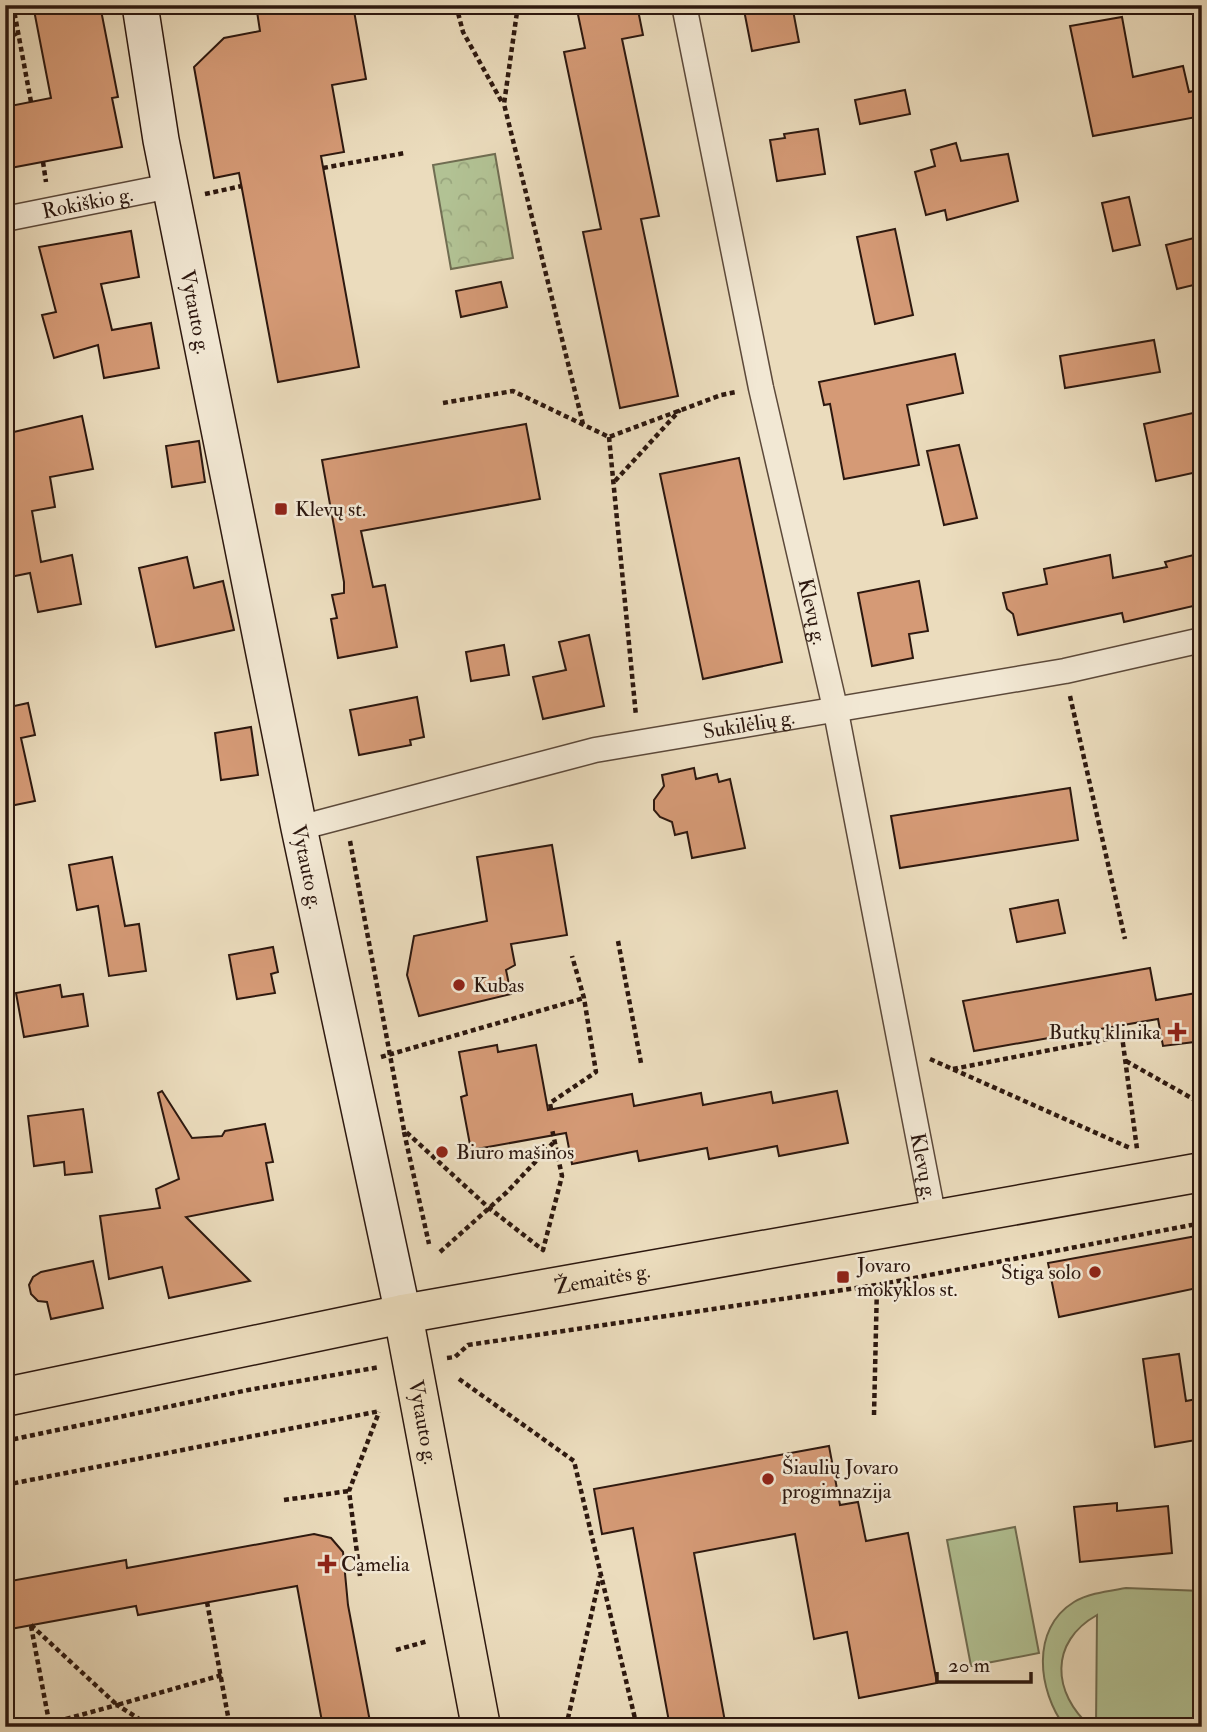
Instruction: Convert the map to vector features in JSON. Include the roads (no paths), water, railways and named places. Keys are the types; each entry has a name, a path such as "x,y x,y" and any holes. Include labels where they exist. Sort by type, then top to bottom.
{"highway":[{"name":"Žemaitės g.","path":"5,1397 403,1314 1202,1172"},
{"name":"Vytauto g.","path":"403,1314 481,1727"}],"main road":[{"name":"Vytauto g.","path":"140,5 170,186 299,828 403,1314"}],"street":[{"name":"Klevų g.","path":"684,5 761,388 836,712 934,1219"},
{"name":"Rokiškio g.","path":"5,219 170,186"},
{"name":"Sukilėlių g.","path":"299,828 639,741 836,712 1065,671 1202,640"}],"place":[{"name":"Klevų st.","path":"281,509"},
{"name":"Kubas","path":"459,985"},
{"name":"Butkų klinika","path":"1177,1032"},
{"name":"Biuro mašinos","path":"442,1152"},
{"name":"Stiga solo","path":"1095,1272"},
{"name":"Jovaro mokyklos st.","path":"843,1277"},
{"name":"Šiaulių Jovaro progimnazija","path":"768,1479"},
{"name":"Camelia","path":"327,1564"}]}
